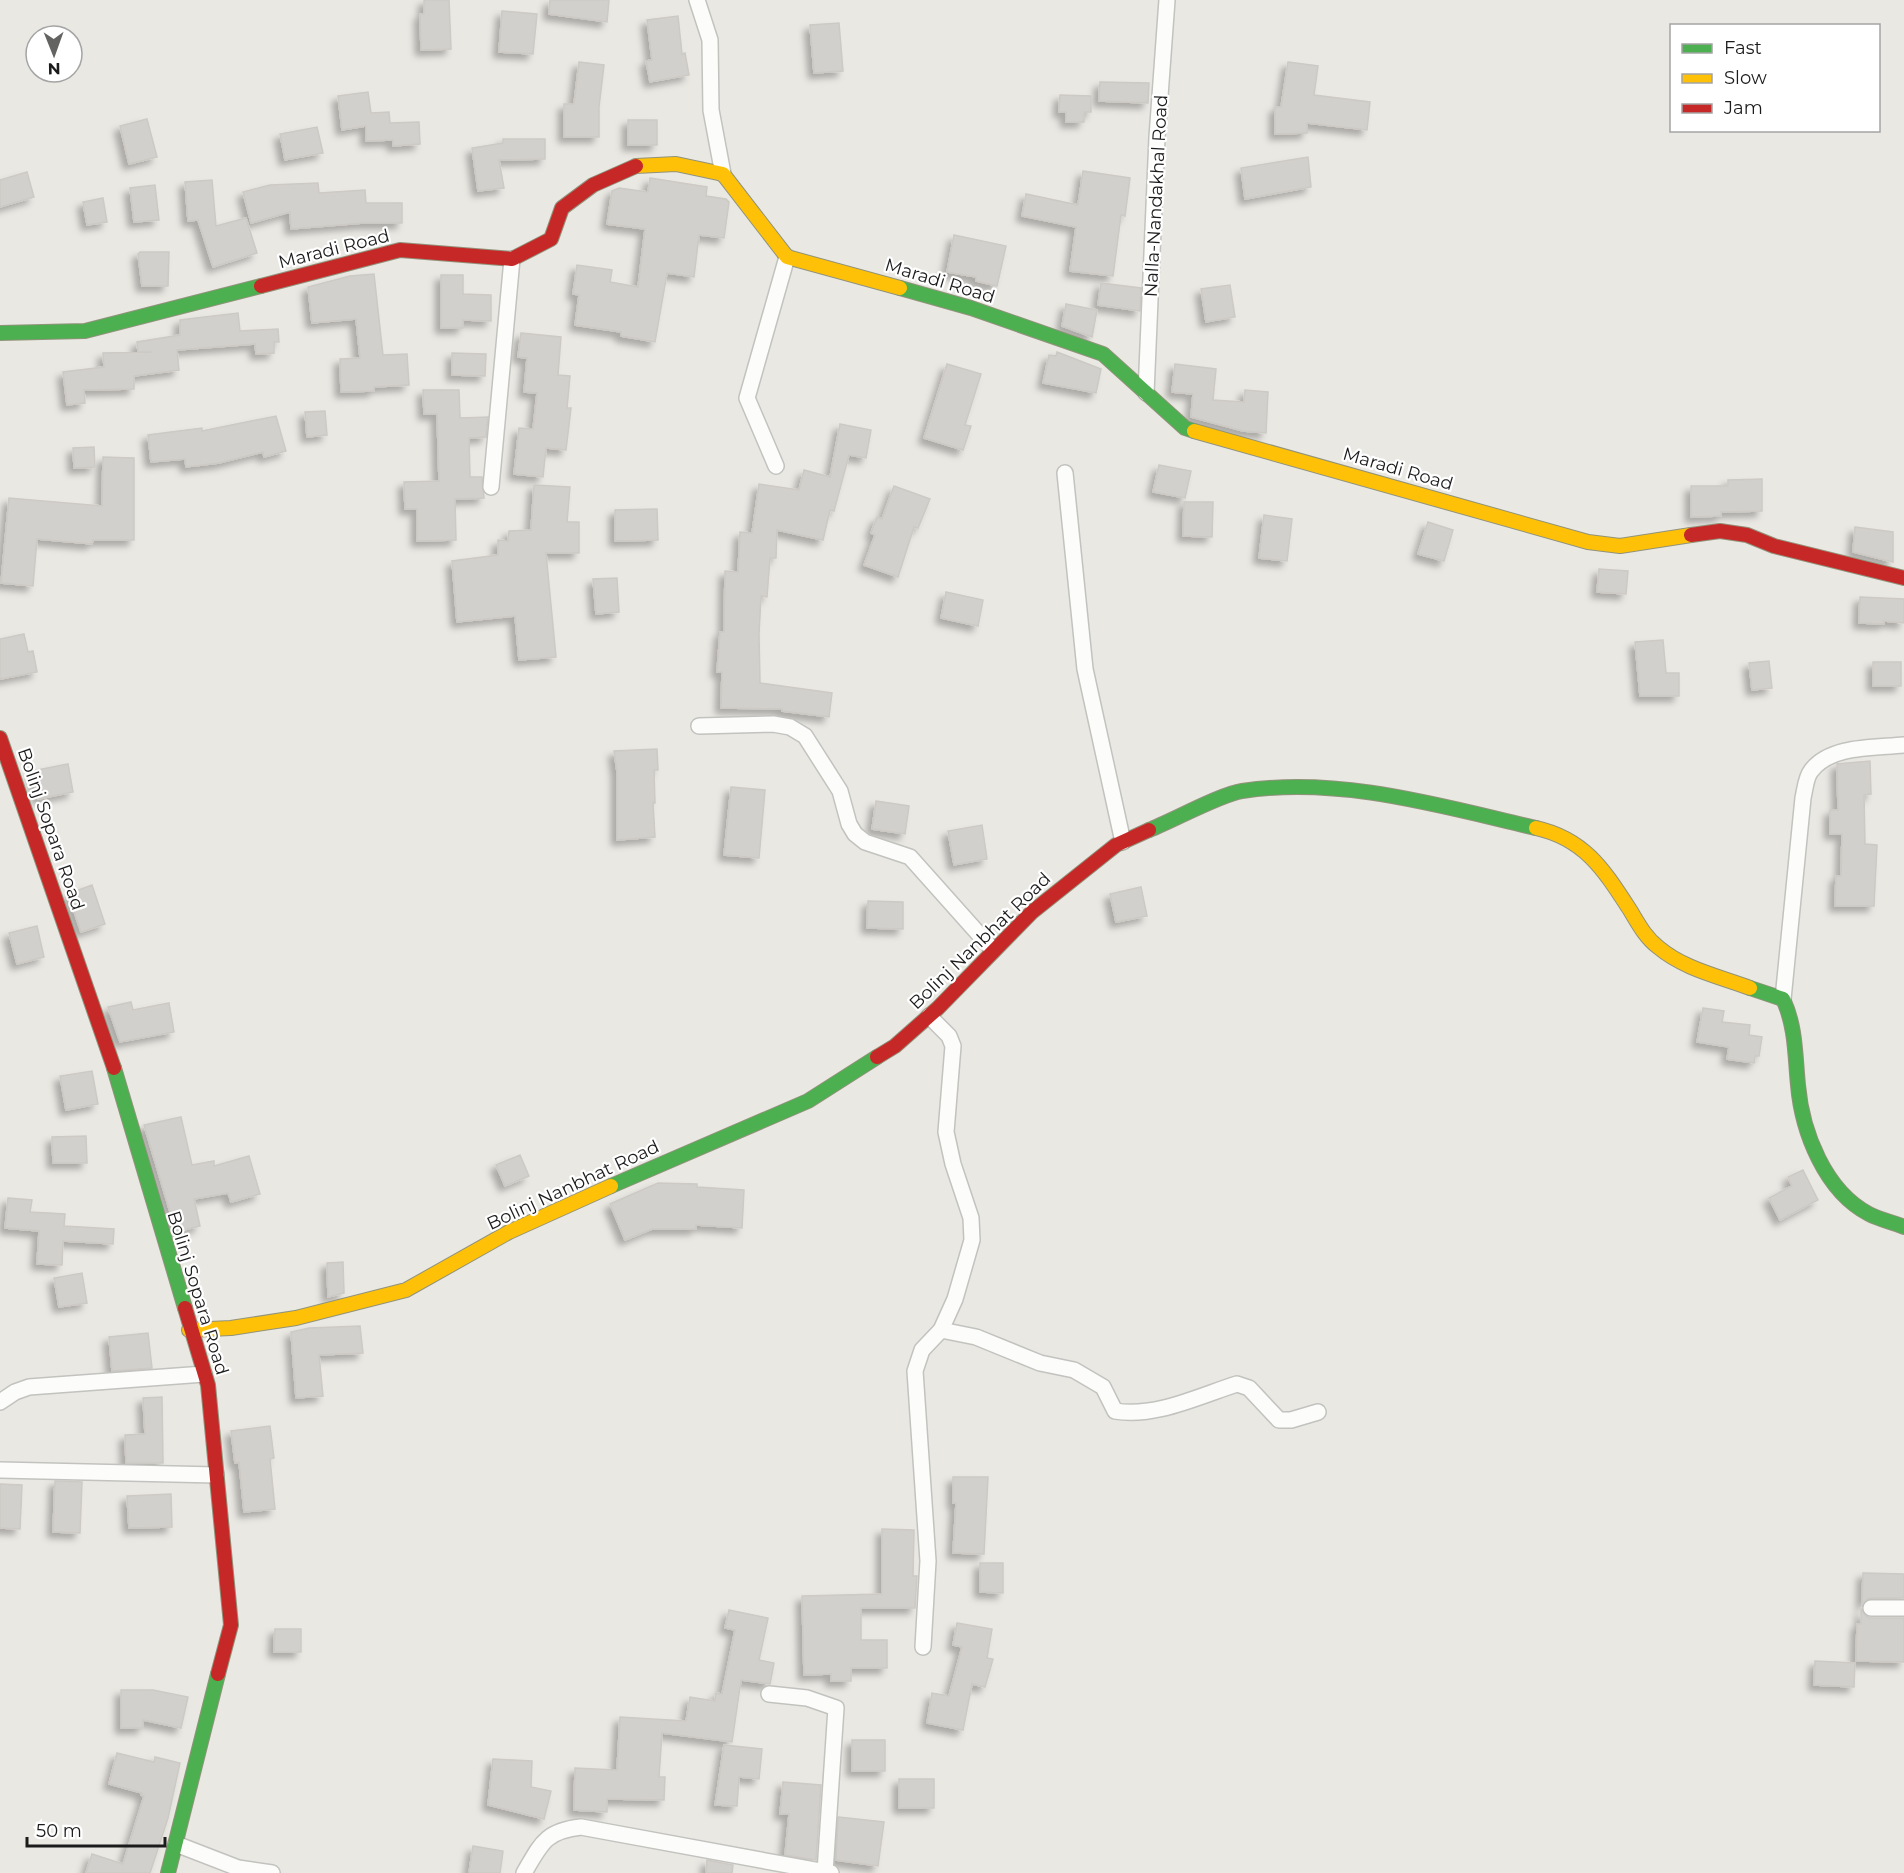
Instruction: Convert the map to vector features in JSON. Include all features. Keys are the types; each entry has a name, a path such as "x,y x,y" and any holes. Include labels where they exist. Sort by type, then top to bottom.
{"street":[{"path":"697,0 710,40 711,110 723,174 788,257 747,398 776,466"},
{"name":"Nalla-Nandakhal Road","path":"1146,393 1157,136 1167,0"},
{"path":"490,487 512,259 551,239 562,208 593,185 637,166 676,164 723,174"},
{"name":"Maradi Road","path":"0,333 85,331 400,250 512,259"},
{"name":"Maradi Road","path":"788,257 971,308 1102,354 1185,428 1588,542 1620,546 1720,531 1747,535 1774,546 1904,578"},
{"path":"1065,473 1084,669 1123,842"},
{"path":"699,726 773,724 790,727 804,736 840,791 849,824 855,834 865,842 910,857 993,951"},
{"name":"Bolinj Sopara Road","path":"0,738 108,1047 189,1330 208,1384 231,1625 168,1873"},
{"path":"1904,745 1850,750 1832,755 1823,758 1809,772 1803,798 1783,999 1793,1020 1798,1090 1806,1126 1820,1158 1835,1182 1851,1201 1869,1214 1904,1227"},
{"name":"Bolinj Nanbhat Road","path":"189,1330 231,1328 296,1318 406,1290 509,1232 709,1142 808,1101 895,1046 1069,880 1123,842 1240,791 1311,788 1403,797 1551,831 1578,845 1602,867 1644,933 1656,946 1680,963 1783,999"},
{"path":"923,1647 927,1561 915,1371 921,1350 941,1330 955,1299 973,1228 953,1164 946,1132 953,1046 949,1036 929,1016"},
{"path":"941,1330 976,1337 1041,1363 1074,1370 1103,1387 1115,1411 1131,1414 1150,1412 1237,1384 1249,1388 1279,1420 1291,1420 1318,1412"},
{"path":"0,1402 15,1392 29,1387 204,1374"},
{"path":"0,1470 216,1475"},
{"path":"1871,1608 1904,1608"},
{"path":"524,1873 542,1841 559,1830 580,1827 828,1873 836,1708 807,1698 769,1694"},
{"path":"176,1844 238,1868 272,1873"}],"building":[{"path":"424,0 449,0 451,49 421,50 420,14 424,14"},
{"path":"550,0 609,0 607,22 549,14"},
{"path":"502,11 537,14 533,54 499,52"},
{"path":"678,16 682,54 685,53 689,75 650,82 646,61 652,60 647,20"},
{"path":"839,23 843,71 814,73 810,25"},
{"path":"579,62 604,65 599,107 599,137 564,137 564,104 574,104"},
{"path":"1288,62 1318,66 1314,95 1370,102 1367,130 1307,123 1307,133 1275,134 1275,107 1281,107"},
{"path":"1100,82 1149,83 1148,103 1099,101"},
{"path":"368,92 371,113 389,112 390,123 419,122 420,144 393,146 393,140 366,141 366,126 342,130 338,96"},
{"path":"1060,95 1091,96 1091,112 1084,112 1084,122 1066,122 1066,112 1059,112"},
{"path":"147,119 157,157 129,164 120,126"},
{"path":"628,120 657,120 657,145 628,145"},
{"path":"317,127 323,153 285,160 280,134"},
{"path":"503,139 545,139 545,159 499,160 504,188 478,191 472,148 503,143"},
{"path":"1308,157 1311,187 1245,199 1241,168"},
{"path":"1083,171 1130,178 1125,216 1121,215 1113,276 1070,271 1076,227 1022,216 1026,194 1078,205"},
{"path":"27,172 34,197 0,207 0,180"},
{"path":"650,178 707,187 706,196 726,199 729,202 724,238 699,235 694,277 667,273 655,342 621,336 621,332 575,325 579,295 573,294 577,265 612,270 610,282 638,287 645,229 607,224 612,191 619,188 648,192"},
{"path":"212,180 216,226 246,218 257,253 213,267 198,220 188,221 185,182"},
{"path":"318,183 319,193 365,190 366,203 402,203 402,223 363,223 291,229 290,212 251,223 243,192 270,185"},
{"path":"155,185 159,220 134,222 130,188"},
{"path":"103,198 107,222 87,225 83,202"},
{"path":"954,235 1006,246 997,286 976,281 976,277 947,272"},
{"path":"140,252 169,252 168,286 142,286 138,254"},
{"path":"374,274 383,355 407,354 409,385 374,387 374,391 341,392 340,359 360,358 356,319 312,323 308,287 350,276"},
{"path":"441,275 463,275 463,294 491,295 491,321 463,320 463,328 441,328"},
{"path":"1101,283 1141,288 1140,311 1098,305"},
{"path":"1230,285 1235,317 1206,322 1201,289"},
{"path":"1066,304 1097,310 1092,337 1062,326"},
{"path":"238,313 240,331 278,329 279,342 274,342 274,353 256,354 255,344 177,350 179,370 134,376 134,389 84,390 85,403 67,405 63,372 104,367 103,353 152,352 138,352 137,342 180,335 180,320"},
{"path":"521,333 561,337 558,375 570,376 567,408 571,408 566,450 546,448 543,477 514,474 519,428 533,429 537,393 524,392 527,358 518,357"},
{"path":"1057,352 1101,369 1096,393 1043,383 1049,355 1056,356"},
{"path":"452,353 486,354 485,376 452,375"},
{"path":"947,364 981,374 965,425 971,426 963,450 924,438"},
{"path":"1175,364 1216,369 1213,400 1244,402 1245,390 1268,392 1266,433 1243,431 1191,417 1193,394 1172,392"},
{"path":"423,390 459,390 460,418 488,417 486,437 469,438 470,477 482,477 484,498 455,499 456,540 417,541 417,509 405,509 404,482 439,481 437,414 424,414"},
{"path":"325,411 327,435 307,437 305,412"},
{"path":"276,416 286,451 264,457 263,452 219,463 186,467 185,459 151,462 148,435 202,428 202,431"},
{"path":"840,424 871,430 866,458 849,455 834,511 830,510 823,540 777,530 776,558 770,558 767,597 761,596 759,634 760,683 832,693 829,717 782,711 782,709 721,708 722,672 717,672 720,632 724,632 725,571 738,572 740,532 752,533 759,484 799,490 804,470 830,477"},
{"path":"94,447 95,467 74,468 73,448"},
{"path":"103,457 134,458 134,540 93,540 92,544 37,539 33,586 1,583 9,498 102,506"},
{"path":"1159,465 1191,471 1185,498 1153,492"},
{"path":"1762,479 1762,511 1721,512 1721,516 1691,517 1691,486 1728,486 1728,480"},
{"path":"534,485 570,487 567,522 579,522 579,553 546,553 556,657 519,660 515,616 457,622 452,561 498,555 498,540 508,541 509,531 531,530"},
{"path":"894,486 930,499 918,528 914,527 898,577 864,565 875,535 871,533 877,517 882,519"},
{"path":"1184,502 1213,502 1212,537 1183,536"},
{"path":"657,509 658,540 615,541 615,510"},
{"path":"1264,515 1292,519 1287,561 1259,558"},
{"path":"1428,522 1453,530 1444,561 1418,554"},
{"path":"1855,527 1893,532 1893,562 1853,552"},
{"path":"1599,569 1628,571 1626,594 1597,592"},
{"path":"617,578 619,612 596,614 593,579"},
{"path":"946,592 983,600 978,626 941,618"},
{"path":"1860,597 1904,599 1904,623 1884,621 1884,624 1859,623"},
{"path":"24,634 28,652 33,651 37,672 0,679 0,639"},
{"path":"1663,640 1666,673 1679,673 1679,696 1640,696 1635,642"},
{"path":"1769,661 1772,688 1752,690 1749,663"},
{"path":"1873,662 1901,662 1901,686 1873,686"},
{"path":"657,749 658,770 654,770 655,803 653,803 655,837 617,840 617,772 614,751"},
{"path":"1870,761 1871,794 1864,795 1865,844 1877,845 1874,906 1835,906 1836,876 1841,876 1842,834 1830,834 1830,810 1838,810 1837,764"},
{"path":"68,764 73,792 38,799 32,771"},
{"path":"731,787 765,790 759,858 724,855"},
{"path":"876,801 909,806 905,834 872,829"},
{"path":"982,825 987,859 954,865 948,831"},
{"path":"92,885 105,924 81,932 68,894"},
{"path":"1141,887 1147,916 1116,922 1110,894"},
{"path":"868,901 903,902 903,929 867,928"},
{"path":"37,926 44,957 17,964 9,933"},
{"path":"131,1002 133,1010 169,1003 174,1032 120,1042 108,1007"},
{"path":"1703,1008 1724,1011 1722,1022 1750,1025 1749,1035 1762,1037 1759,1056 1755,1056 1754,1063 1727,1059 1729,1047 1697,1042"},
{"path":"92,1071 98,1104 66,1110 60,1076"},
{"path":"181,1117 192,1165 214,1161 214,1166 249,1156 260,1194 231,1202 228,1193 194,1199 200,1226 176,1232 144,1125"},
{"path":"86,1136 87,1163 53,1163 52,1137"},
{"path":"520,1155 529,1176 505,1186 496,1165"},
{"path":"1803,1170 1818,1200 1780,1220 1769,1198 1792,1186 1788,1177"},
{"path":"658,1183 697,1184 697,1187 744,1190 742,1228 696,1225 696,1229 652,1229 625,1240 610,1204"},
{"path":"8,1198 32,1200 30,1212 65,1214 64,1226 114,1229 113,1244 63,1241 62,1265 37,1264 39,1231 5,1228"},
{"path":"343,1262 344,1293 328,1297 327,1263"},
{"path":"82,1273 87,1303 59,1307 54,1278"},
{"path":"360,1326 363,1353 319,1355 323,1396 296,1398 291,1332 309,1328"},
{"path":"148,1333 152,1368 112,1371 109,1337"},
{"path":"162,1397 163,1463 126,1463 125,1435 145,1434 143,1398"},
{"path":"270,1426 274,1458 270,1459 275,1509 244,1512 239,1462 235,1463 231,1431"},
{"path":"953,1477 988,1477 984,1554 953,1553 956,1503 953,1503"},
{"path":"55,1481 82,1482 80,1533 53,1532"},
{"path":"0,1484 22,1485 20,1529 0,1528"},
{"path":"171,1494 172,1527 129,1528 127,1496"},
{"path":"882,1529 914,1530 913,1576 917,1576 915,1608 861,1608 861,1640 887,1640 887,1668 851,1668 851,1681 831,1681 831,1674 804,1675 802,1596 882,1594"},
{"path":"980,1563 1003,1563 1003,1593 980,1592"},
{"path":"1863,1573 1904,1574 1904,1598 1870,1598 1862,1607"},
{"path":"1861,1609 1870,1618 1904,1618 1904,1662 1856,1661 1857,1624 1861,1624"},
{"path":"729,1610 768,1618 759,1660 774,1663 770,1684 741,1680 732,1742 662,1733 659,1777 665,1777 664,1800 607,1799 607,1812 574,1810 575,1768 617,1770 620,1717 686,1721 690,1697 715,1701 716,1693 722,1694 735,1630 725,1628"},
{"path":"957,1623 992,1629 987,1658 993,1659 985,1687 972,1684 963,1730 927,1723 932,1693 949,1696 962,1647 953,1645"},
{"path":"275,1629 301,1629 301,1652 274,1652"},
{"path":"1815,1661 1855,1663 1854,1687 1814,1685"},
{"path":"121,1690 153,1690 188,1697 181,1728 143,1720 143,1728 121,1728"},
{"path":"852,1740 885,1740 885,1771 852,1771"},
{"path":"724,1745 762,1749 759,1779 739,1777 737,1806 715,1805"},
{"path":"117,1753 154,1762 155,1757 180,1763 168,1818 150,1873 86,1873 92,1854 123,1864 144,1796 141,1795 142,1793 109,1784"},
{"path":"493,1759 532,1761 531,1787 551,1791 544,1819 488,1805"},
{"path":"899,1779 934,1779 934,1808 899,1808"},
{"path":"783,1782 821,1785 816,1860 785,1855 789,1814 780,1814"},
{"path":"838,1817 884,1822 878,1866 836,1860"},
{"path":"473,1846 503,1851 500,1873 469,1873"},
{"path":"707,1860 733,1865 732,1873 706,1873"}],"traffic: fast":[{"path":"0,333 85,331 261,286"},
{"path":"900,288 971,308 1103,354 1185,428 1194,431"},
{"path":"1149,830 1233,793 1279,787 1353,790 1427,803 1536,828"},
{"path":"1750,988 1783,999 1793,1031 1800,1103 1811,1140 1828,1175 1853,1204 1873,1216 1904,1227"},
{"path":"611,1186 808,1101 877,1057"},
{"path":"114,1068 185,1308"},
{"path":"168,1873 218,1674"}],"traffic: slow":[{"path":"636,166 676,164 723,174 787,257 900,288"},
{"path":"1194,431 1588,542 1620,546 1691,535"},
{"path":"1536,828 1568,840 1592,858 1653,943 1668,955 1702,971 1750,988"},
{"path":"189,1330 231,1328 296,1318 406,1290 509,1232 611,1186"}],"traffic: jam":[{"path":"261,286 400,250 512,259 551,239 562,208 593,185 636,166"},
{"path":"1691,535 1720,531 1747,535 1774,546 1904,578"},
{"path":"0,738 114,1068"},
{"path":"877,1057 895,1046 938,1008 1032,912 1116,845 1149,830"},
{"path":"185,1308 208,1385 231,1625 218,1674"}]}
